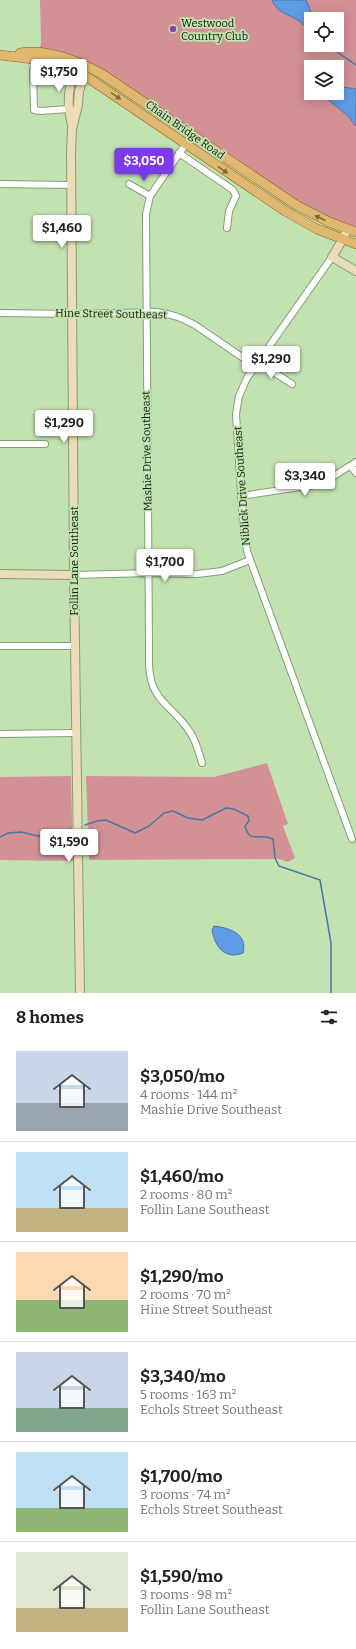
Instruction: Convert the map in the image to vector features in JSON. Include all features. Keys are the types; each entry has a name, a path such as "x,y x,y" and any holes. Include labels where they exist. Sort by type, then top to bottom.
{"main road":[{"path":"3,55 49,62 80,69 237,180 302,221 356,244"},
{"name":"Chain Bridge Road","path":"80,69 116,82 296,205 313,215 356,232"}],"street":[{"name":"Follin Lane Southeast","path":"80,69 70,87 69,109 72,129 71,184 74,574 80,993"},
{"name":"Follin Lane Southeast","path":"72,129 78,105 80,69"},
{"path":"40,71 33,71 34,110 69,109"},
{"name":"Mashie Drive Southeast","path":"192,135 150,196 146,209 149,664 152,682 159,697 191,732 198,747 202,763"},
{"path":"179,153 233,190 236,196 229,211 227,228"},
{"path":"0,184 71,184"},
{"path":"129,184 150,196"},
{"name":"Niblick Drive Southeast","path":"346,229 343,239 332,257 256,364 242,387 237,406 241,496 245,544 352,839"},
{"path":"332,257 356,271"},
{"name":"Hine Street Southeast","path":"0,313 73,312 76,314 168,314 186,320 256,364 292,384"},
{"path":"0,444 45,444"},
{"path":"241,496 321,484 353,464 356,473"},
{"path":"0,574 197,574 211,573 250,560"},
{"path":"0,646 75,646"},
{"path":"0,734 76,733"}],"shaded area":[{"name":"Westwood Country Club","path":"40,0 356,0 356,232 329,222 81,63 39,53 41,43"},
{"path":"267,763 288,824 283,826 295,858 288,862 279,859 89,860 86,776 214,777"},
{"path":"71,776 73,861 0,860 0,777"}],"water":[{"path":"272,0 306,0 311,12 304,12 304,25 279,10"},
{"path":"344,87 356,89 356,126 348,116 329,100 344,100"},
{"path":"214,926 226,928 236,933 243,941 243,953 231,955 218,947 213,936 212,930"}],"waterway":[{"path":"337,52 356,65"},
{"path":"85,825 106,820 135,833 149,826 164,813 173,811 188,818 202,820 226,808 234,809 248,816 249,821 245,826 247,832 252,837 268,837 273,839 275,858 279,866 320,880 331,943 331,993"},
{"path":"0,837 8,833 21,832 38,836 70,829"}],"place":[{"name":"Westwood Country Club","path":"173,29"}]}
